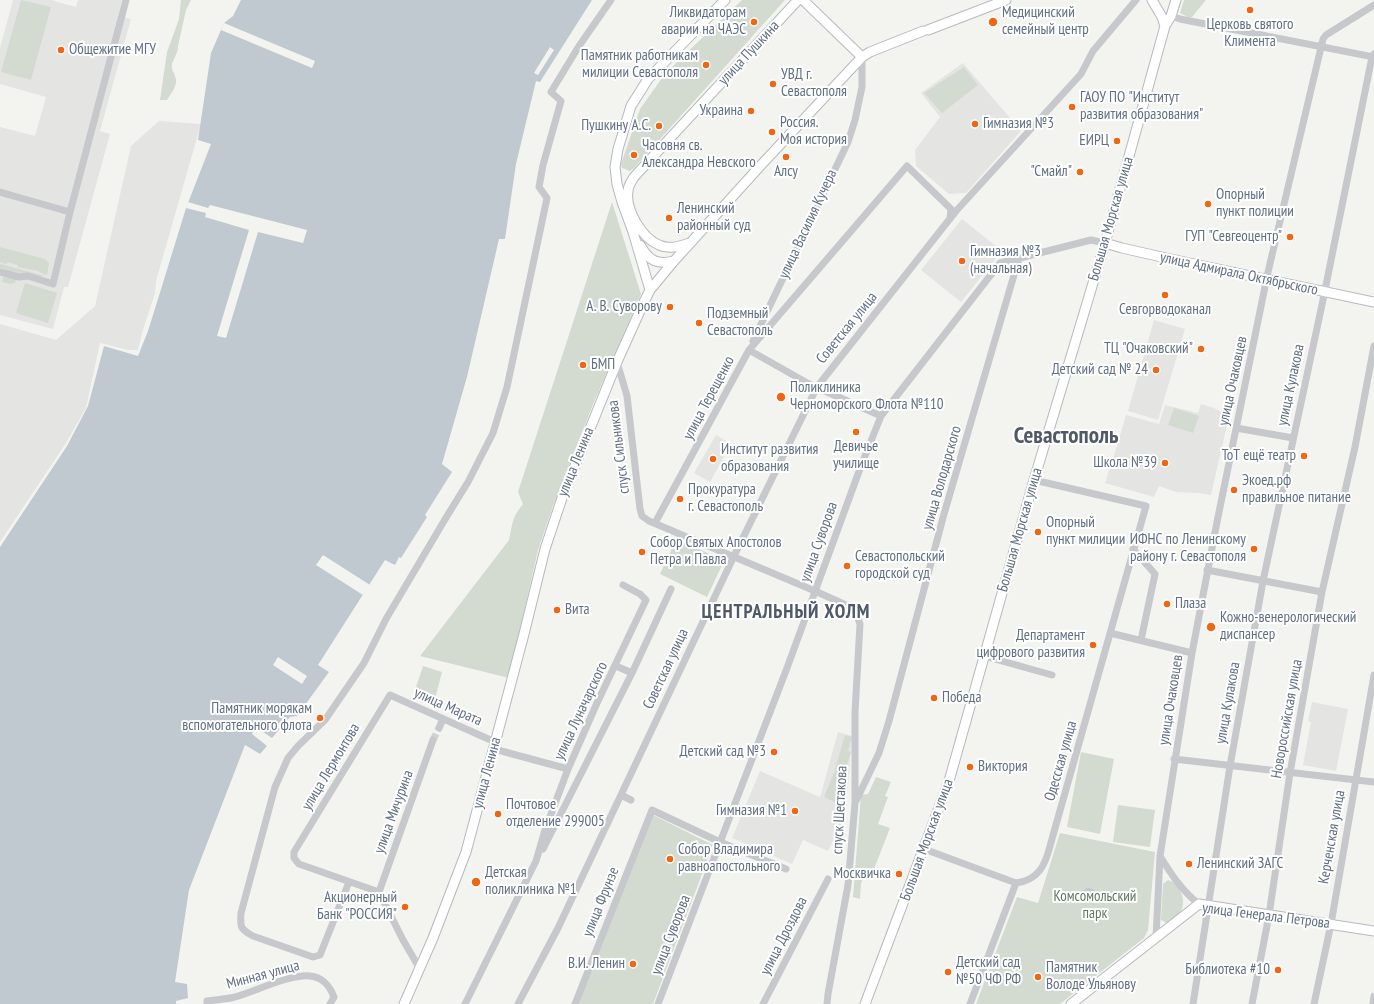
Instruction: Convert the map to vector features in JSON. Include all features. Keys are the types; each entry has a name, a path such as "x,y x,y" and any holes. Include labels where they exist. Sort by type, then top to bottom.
{"main road":[{"path":"650,290 615,176 616,158 623,130 631,106 648,79 725,0"},
{"name":"улица Пушкина","path":"690,243 673,247 660,246 642,233 628,202 628,190 634,177 798,0"},
{"path":"803,0 862,56"},
{"name":"улица Ленина","path":"404,1004 420,969 461,865 524,634 545,549 562,498 617,362 650,290 674,260 862,56 925,30 1006,0"},
{"path":"1152,0 1162,17 1165,26"},
{"name":"Большая Морская улица","path":"865,1004 949,781 1034,480 1105,242 1165,26 1171,16 1176,0"},
{"path":"633,232 643,250 653,260 660,263 674,260"},
{"name":"улица Адмирала Октябрьского","path":"1105,242 1122,248 1374,302"},
{"name":"улица Генерала Петрова","path":"1071,1004 1156,938 1204,905 1374,930"}],"street":[{"path":"0,272 18,278 28,276 53,284 70,212 126,0"},
{"path":"420,969 403,940 379,892 349,882 320,955 313,957 245,932 241,928 241,913 275,786 288,758 298,746 325,720 364,663 386,619 468,482 493,433 509,380 547,198 539,187 543,165 561,101 551,92 579,46 611,0"},
{"name":"Советская улица","path":"518,1004 558,928 734,556 817,387 972,193 1082,74 1093,51 1136,0"},
{"path":"1321,47 1326,35 1374,5"},
{"path":"1171,16 1321,47 1373,56"},
{"name":"улица Очаковцев","path":"1156,938 1160,856 1174,759 1207,570 1267,280 1321,47"},
{"name":"улица Василия Кучера","path":"749,350 848,142 855,120 862,87 862,56"},
{"name":"улица Кулакова","path":"1193,1004 1204,905 1263,581 1373,56"},
{"name":"улица Терещенко","path":"655,523 749,350 907,166 951,210 950,219"},
{"path":"0,192 70,212"},
{"name":"улица Суворова","path":"658,1004 881,416 1000,263 1091,240 1105,242"},
{"name":"улица Володарского","path":"855,803 879,753 889,721 944,514 1019,258"},
{"name":"Новороссийская улица","path":"1252,1004 1269,915 1290,773 1322,592 1355,446 1374,346"},
{"path":"749,350 817,387 881,416"},
{"name":"спуск Сильникова","path":"617,362 627,396 640,509 643,517 846,605 857,616"},
{"path":"1236,428 1293,438"},
{"name":"Одесская улица","path":"1016,883 1024,882 1032,878 1038,873 1046,860 1146,506 1034,480"},
{"path":"1133,549 1155,574 1141,640"},
{"path":"1207,570 1322,592"},
{"name":"улица Луначарского","path":"536,861 545,830 568,769 597,703 616,666 646,600 640,594 623,585"},
{"name":"улица Луначарского","path":"465,1004 632,673 671,589"},
{"name":"спуск Шестакова","path":"827,1004 848,885 855,803 855,712 860,624 857,616"},
{"path":"1110,633 1192,652"},
{"path":"984,656 1052,675"},
{"path":"616,666 632,673"},
{"name":"Керченская улица","path":"1314,1004 1331,924 1374,675"},
{"name":"улица Марата","path":"390,696 443,719 494,746 568,769"},
{"name":"улица Лермонтова","path":"349,882 299,864 294,858 294,852 390,696"},
{"path":"439,728 443,719"},
{"name":"улица Мичурина","path":"379,892 433,740"},
{"path":"1174,759 1374,782"},
{"path":"621,795 631,800"},
{"name":"улица Фрунзе","path":"575,1004 652,810 720,842"},
{"path":"720,842 786,869"},
{"path":"924,849 1016,883 970,1004"},
{"path":"1160,856 1170,874 1188,896 1204,905"},
{"name":"улица Дроздова","path":"763,1004 828,879"},
{"name":"Минная улица","path":"207,1004 207,1001 234,997 300,976 312,976 326,983 331,989 334,997 330,1004"},
{"path":"1373,1004 1374,996"}],"shaded area":[{"path":"13,0 51,0 76,7 78,0 122,0 118,16 131,19 100,131 110,134 68,287 64,287 53,329 0,315 0,127 35,136 46,97 0,84 0,48"},
{"path":"241,0 592,0 540,82 536,81 516,164 505,239 499,239 467,377 442,464 452,472 425,515 427,517 401,558 399,557 395,565 385,560 318,665 329,672 297,716 290,717 272,738 256,727 252,734 267,746 260,754 245,745 189,890 175,982 187,984 188,998 176,1001 176,1004 0,1004 0,547 67,446 88,406 104,346 138,356 148,331 186,208 211,144 198,140 211,53 224,23 233,16"},
{"name":"Гимназия №3","path":"963,63 1021,131 966,193 949,194 916,166 915,150 940,117 921,93"},
{"path":"159,121 201,124 138,350 128,350 100,343 86,408 66,443 0,542 0,324 56,340 95,306 131,146"},
{"name":"Гимназия №3 (начальная)","path":"962,219 1002,251 961,302 921,270"},
{"name":"Детский сад № 24","path":"1154,320 1185,329 1158,420 1128,411"},
{"name":"Школа №39","path":"1201,404 1214,408 1229,416 1211,495 1176,492 1159,486 1154,497 1105,483 1126,415 1159,424 1165,405 1198,413"},
{"name":"Институт развития образования","path":"716,435 731,444 710,482 694,473"},
{"path":"1312,702 1348,709 1336,771 1303,765 1311,722 1308,721"},
{"name":"Гимназия №1","path":"838,732 852,736 845,825 840,826 828,851 803,840 792,864 732,838 760,771 820,797"},
{"path":"1086,888 1092,888 1096,892 1096,898 1092,902 1086,902 1082,898 1082,892"}],"green space":[{"path":"21,0 51,7 31,80 1,72"},
{"path":"181,0 191,0 186,10 177,51 172,64 176,83 167,100 160,100 167,52 179,19"},
{"path":"742,0 785,0 634,168 630,171 622,168 621,164 640,109 662,78"},
{"path":"1184,0 1206,0 1192,17 1188,17 1180,13"},
{"path":"964,67 978,85 942,113 924,93"},
{"path":"612,202 641,294 594,402 553,506 538,550 509,678 420,656 509,540 514,518 523,504 518,492"},
{"path":"0,247 45,259 49,263 47,275 39,271 18,267 18,265 0,262"},
{"path":"0,264 45,276 10,271 0,268"},
{"path":"4,274 16,279 15,283 10,284 2,282"},
{"path":"25,283 57,293 48,323 16,313"},
{"path":"1174,408 1199,416 1193,433 1168,425"},
{"path":"677,538 724,561 707,597 660,574"},
{"path":"423,666 442,672 435,699 414,693"},
{"path":"845,735 852,737 848,750 846,750 851,752 845,772 835,769"},
{"path":"1081,752 1114,759 1100,834 1067,827"},
{"path":"835,770 848,775 837,803 824,797"},
{"path":"876,777 891,782 885,796 888,797 878,824 890,828 874,869 866,868 861,884 860,899 853,897 861,795 868,794"},
{"path":"1118,805 1155,810 1150,847 1113,842"},
{"path":"653,815 713,845 653,1004 578,1004"},
{"name":"Комсомольский парк","path":"1060,833 1155,852 1148,930 1144,938 1060,1004 976,1004 1017,897 1038,903"},
{"path":"1168,880 1175,884 1181,892 1183,905 1181,911 1168,924 1161,920 1163,884"}],"pier":[{"path":"224,23 315,61 312,68 221,30"},
{"path":"550,47 554,50 538,75 534,73"},
{"path":"188,202 208,208 210,205 307,230 303,243 258,232 226,338 217,336 249,230 205,217 206,213 186,208"},
{"path":"323,555 370,585 363,595 316,565"},
{"path":"278,657 307,676 302,684 273,665"}],"tunnel":[{"path":"433,740 439,728"}],"place":[{"name":"Церковь святого Климента","path":"1250,10"},
{"name":"Ликвидаторам аварии на ЧАЭС","path":"754,22"},
{"name":"Медицинский семейный центр","path":"993,22"},
{"name":"Общежитие МГУ","path":"61,50"},
{"name":"Памятник работникам милиции Севастополя","path":"706,65"},
{"name":"УВД г. Севастополя","path":"773,84"},
{"name":"ГАОУ ПО \"Институт развития образования\"","path":"1072,107"},
{"name":"Украина","path":"751,111"},
{"name":"Гимназия №3","path":"975,124"},
{"name":"Пушкину А.С.","path":"659,126"},
{"name":"Россия. Моя история","path":"772,132"},
{"name":"ЕИРЦ","path":"1117,141"},
{"name":"Часовня св. Александра Невского","path":"634,155"},
{"name":"Алсу","path":"786,157"},
{"name":"\"Смайл\"","path":"1080,172"},
{"name":"Опорный пункт полиции","path":"1208,204"},
{"name":"Ленинский районный суд","path":"669,218"},
{"name":"ГУП \"Севгеоцентр\"","path":"1290,237"},
{"name":"Гимназия №3 (начальная)","path":"962,261"},
{"name":"Севгорводоканал","path":"1165,295"},
{"name":"А. В. Суворову","path":"670,307"},
{"name":"Подземный Севастополь","path":"699,323"},
{"name":"ТЦ \"Очаковский\"","path":"1201,349"},
{"name":"БМП","path":"583,365"},
{"name":"Детский сад № 24","path":"1156,370"},
{"name":"Поликлиника Черноморского Флота №110","path":"781,397"},
{"name":"Девичье училище","path":"856,432"},
{"name":"ТоТ ещё театр","path":"1304,456"},
{"name":"Институт развития образования","path":"713,459"},
{"name":"Школа №39","path":"1165,463"},
{"name":"Экоед.рф правильное питание","path":"1234,490"},
{"name":"Прокуратура г. Севастополь","path":"680,499"},
{"name":"Опорный пункт милиции","path":"1038,532"},
{"name":"ИФНС по Ленинскому району г. Севастополя","path":"1254,549"},
{"name":"Собор Святых Апостолов Петра и Павла","path":"642,552"},
{"name":"Севастопольский городской суд","path":"847,566"},
{"name":"Плаза","path":"1167,604"},
{"name":"Вита","path":"557,610"},
{"name":"Кожно-венерологический диспансер","path":"1211,627"},
{"name":"Департамент цифрового развития","path":"1093,645"},
{"name":"Победа","path":"934,698"},
{"name":"Памятник морякам вспомогательного флота","path":"320,718"},
{"name":"Детский сад №3","path":"774,752"},
{"name":"Виктория","path":"970,767"},
{"name":"Гимназия №1","path":"795,811"},
{"name":"Почтовое отделение 299005","path":"498,814"},
{"name":"Собор Владимира равноапостольного","path":"670,859"},
{"name":"Ленинский ЗАГС","path":"1189,864"},
{"name":"Москвичка","path":"899,874"},
{"name":"Детская поликлиника №1","path":"476,882"},
{"name":"Акционерный Банк \"РОССИЯ\"","path":"405,907"},
{"name":"В.И. Ленин","path":"633,964"},
{"name":"Библиотека #10","path":"1278,970"},
{"name":"Детский сад №50 ЧФ РФ","path":"948,972"},
{"name":"Памятник Володе Ульянову","path":"1038,977"}],"district":[{"name":"Севастополь","path":"1066,436"},
{"name":"ЦЕНТРАЛЬНЫЙ ХОЛМ","path":"786,613"}]}
